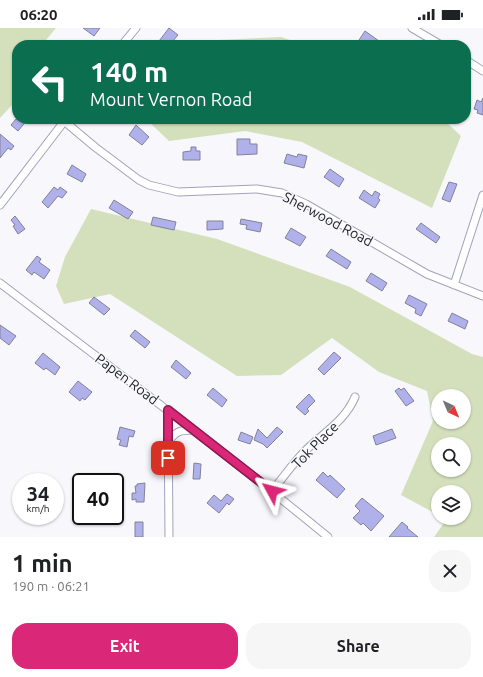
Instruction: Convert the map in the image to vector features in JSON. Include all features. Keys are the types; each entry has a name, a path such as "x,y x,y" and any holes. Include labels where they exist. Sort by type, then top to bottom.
{"street":[{"path":"126,40 136,28"},
{"path":"412,28 432,40"},
{"path":"471,63 483,71"},
{"path":"0,206 62,124"},
{"name":"Sherwood Road","path":"69,124 95,147 139,180 150,185 178,192 257,189 282,193 306,204 427,274 483,296"},
{"path":"454,285 483,195"},
{"name":"Papen Road","path":"0,283 168,410 272,491 328,537"},
{"name":"Tok Place","path":"272,491 307,449 344,416 355,397"},
{"path":"168,410 169,537"},
{"path":"168,442 173,435 181,430 193,430"}],"green space":[{"path":"0,28 56,28 46,40 12,40 12,105 0,118"},
{"path":"281,37 290,40 219,40"},
{"path":"151,124 448,124 461,136 432,208 302,142 245,131 169,141"},
{"path":"91,209 217,239 350,287 472,354 483,357 483,537 434,537 442,525 471,525 471,485 431,485 431,511 401,495 431,426 431,429 471,429 471,389 431,389 431,411 427,391 379,372 332,338 281,375 237,376 110,294 64,304 56,286 65,257"}],"building":[{"path":"83,28 100,28 94,36"},
{"path":"169,28 178,35 174,40 160,40"},
{"path":"365,31 378,40 359,40"},
{"path":"483,98 483,115 477,113 478,110 474,109 477,100 481,102"},
{"path":"12,124 24,124 18,131 11,125"},
{"path":"136,125 149,137 142,145 129,135"},
{"path":"0,134 14,146 11,150 8,148 0,158"},
{"path":"237,139 250,139 250,144 257,144 257,154 237,155"},
{"path":"191,147 196,147 196,151 200,151 200,160 183,160 183,152 191,151"},
{"path":"287,154 297,157 298,154 307,156 304,168 284,163"},
{"path":"72,165 86,174 82,182 67,174"},
{"path":"330,169 344,179 339,187 324,177"},
{"path":"449,182 457,184 450,202 442,199"},
{"path":"54,187 58,190 60,187 67,192 62,198 58,196 48,208 42,202"},
{"path":"364,190 372,196 375,191 380,194 378,198 380,200 375,208 359,198"},
{"path":"114,200 133,212 128,219 109,208"},
{"path":"15,216 25,229 18,234 13,226 15,225 11,220"},
{"path":"153,217 176,222 174,230 151,225"},
{"path":"241,219 262,223 260,232 246,229 247,225 240,224"},
{"path":"207,221 223,221 223,229 207,230"},
{"path":"421,223 440,237 436,243 416,229"},
{"path":"291,228 306,237 300,246 285,238"},
{"path":"331,249 351,262 347,269 326,256"},
{"path":"37,256 41,259 39,262 50,270 44,279 34,272 32,275 26,270"},
{"path":"371,273 387,283 382,291 366,281"},
{"path":"409,295 427,304 421,316 415,313 416,309 405,303"},
{"path":"94,297 110,309 104,315 89,303"},
{"path":"452,313 468,321 465,329 448,321"},
{"path":"0,325 16,336 9,345 0,338"},
{"path":"135,330 150,342 145,348 130,336"},
{"path":"334,352 341,358 324,375 318,369"},
{"path":"43,353 60,367 55,375 46,368 44,370 35,363"},
{"path":"176,360 191,373 186,379 171,367"},
{"path":"78,381 92,392 85,400 82,398 80,401 69,392"},
{"path":"213,388 227,400 222,407 207,395"},
{"path":"399,388 401,390 404,388 414,401 406,406 395,391"},
{"path":"309,394 315,401 307,409 309,411 305,415 296,407"},
{"path":"120,427 135,431 133,437 129,436 127,447 119,445 121,440 117,439"},
{"path":"277,427 283,432 267,448 263,444 254,440 258,429 267,438"},
{"path":"392,429 396,438 376,445 373,436"},
{"path":"241,432 253,437 250,444 238,440"},
{"path":"194,463 201,464 200,479 193,479"},
{"path":"323,472 328,477 330,475 345,489 337,498 316,480"},
{"path":"145,483 144,502 136,502 136,499 132,500 132,493 136,493 135,486 137,486 137,484"},
{"path":"227,494 234,499 229,505 227,503 219,513 207,503 214,495 221,501"},
{"path":"362,498 384,516 371,531 363,523 361,525 353,518 360,511 355,506"},
{"path":"135,522 143,522 143,537 135,537"},
{"path":"402,522 408,527 407,528 418,537 389,537"}],"route":[{"path":"168,458 168,410 272,491"}]}
